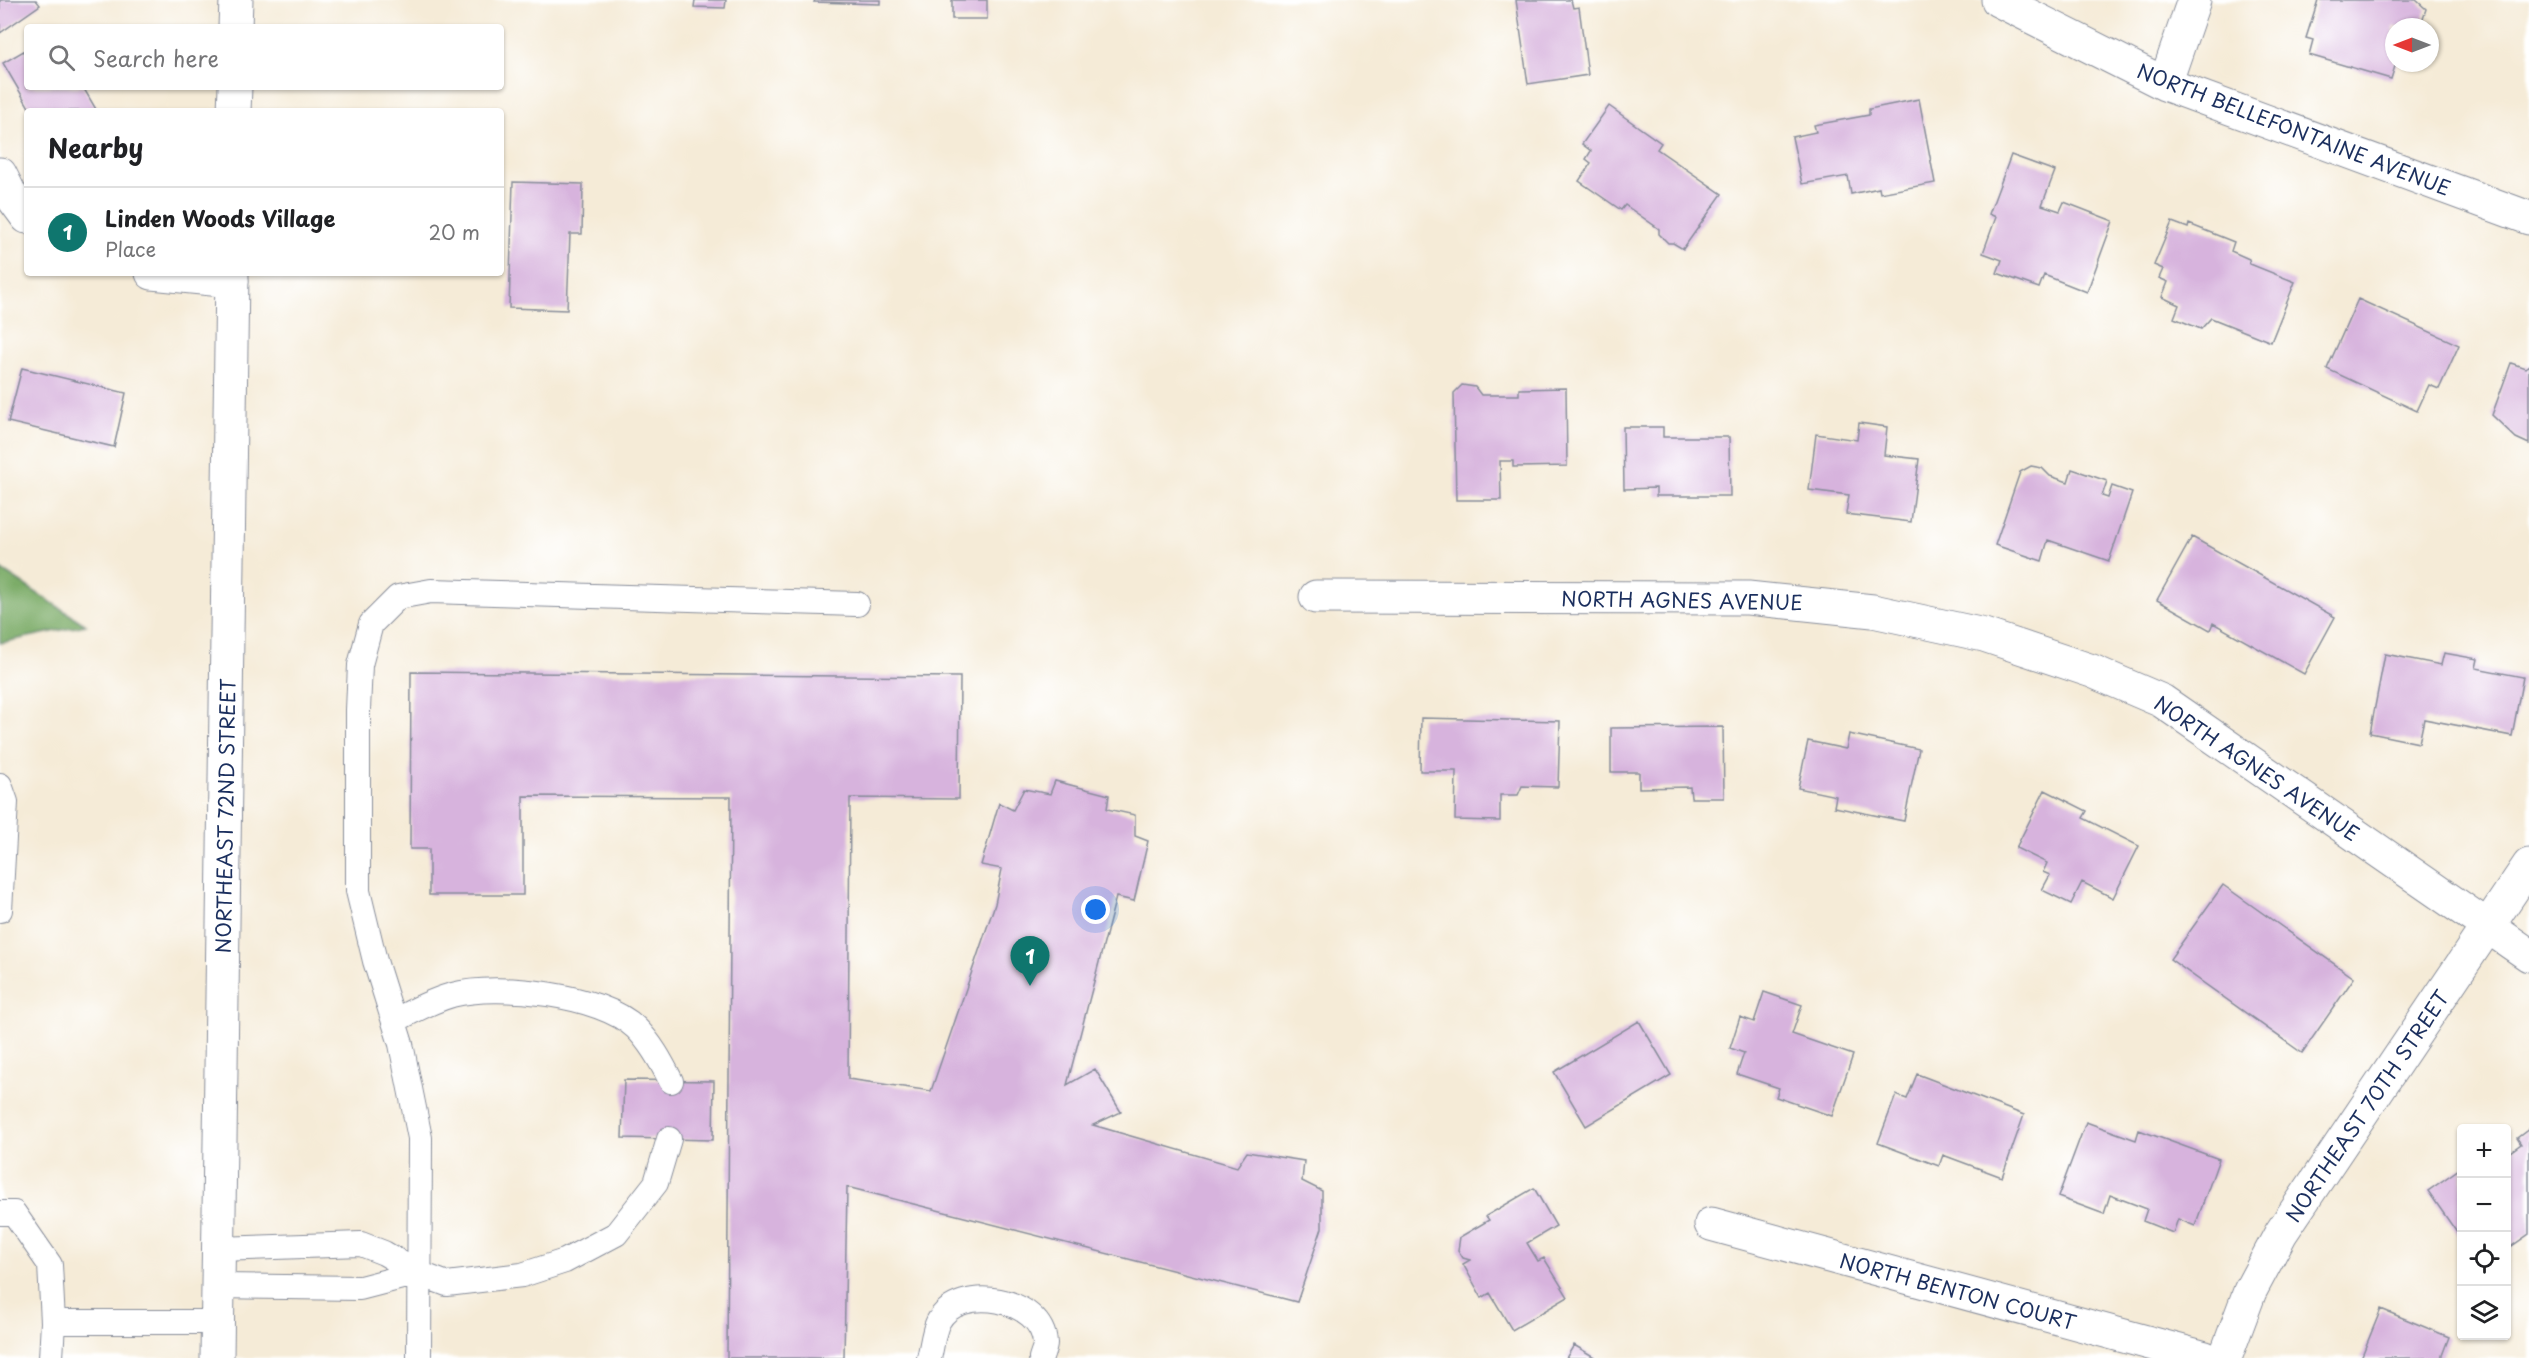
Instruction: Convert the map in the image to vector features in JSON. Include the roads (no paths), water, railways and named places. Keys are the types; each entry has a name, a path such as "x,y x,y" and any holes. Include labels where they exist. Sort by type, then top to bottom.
{"street":[{"path":"235,24 236,0"},
{"name":"NORTH BELLEFONTAINE AVENUE","path":"1998,0 2165,84 2529,218"},
{"path":"2165,84 2194,0"},
{"path":"234,90 234,108"},
{"path":"0,174 10,194 24,213"},
{"path":"212,276 232,277"},
{"name":"NORTHEAST 72ND STREET","path":"217,1358 232,277"},
{"name":"NORTH AGNES AVENUE","path":"1316,597 1748,598 1873,611 1984,635 2092,671 2162,701 2529,955"},
{"name":"NORTHEAST 70TH STREET","path":"2224,1358 2250,1291 2281,1233 2529,865"},
{"name":"NORTH BENTON COURT","path":"1711,1224 2205,1358"}],"lane":[{"path":"419,1358 420,1138 401,1044 375,962 358,891 360,665 371,624 398,597 431,591 857,604"},
{"path":"0,785 6,802 0,910"},
{"path":"394,1021 427,1004 454,995 503,990 582,1002 612,1010 635,1027 656,1052 671,1080"},
{"path":"219,1249 361,1244 384,1253 418,1273 447,1284 522,1275 565,1261 616,1234 656,1183 669,1139"},
{"path":"0,1213 14,1213 50,1264 53,1322 51,1358"},
{"path":"219,1286 360,1288 418,1273"},
{"path":"929,1358 938,1322 950,1308 966,1301 982,1299 999,1300 1026,1312 1039,1324 1045,1345 1041,1358"},
{"path":"53,1322 218,1322"}],"place":[{"name":"Linden Woods Village","path":"1030,986"}]}
